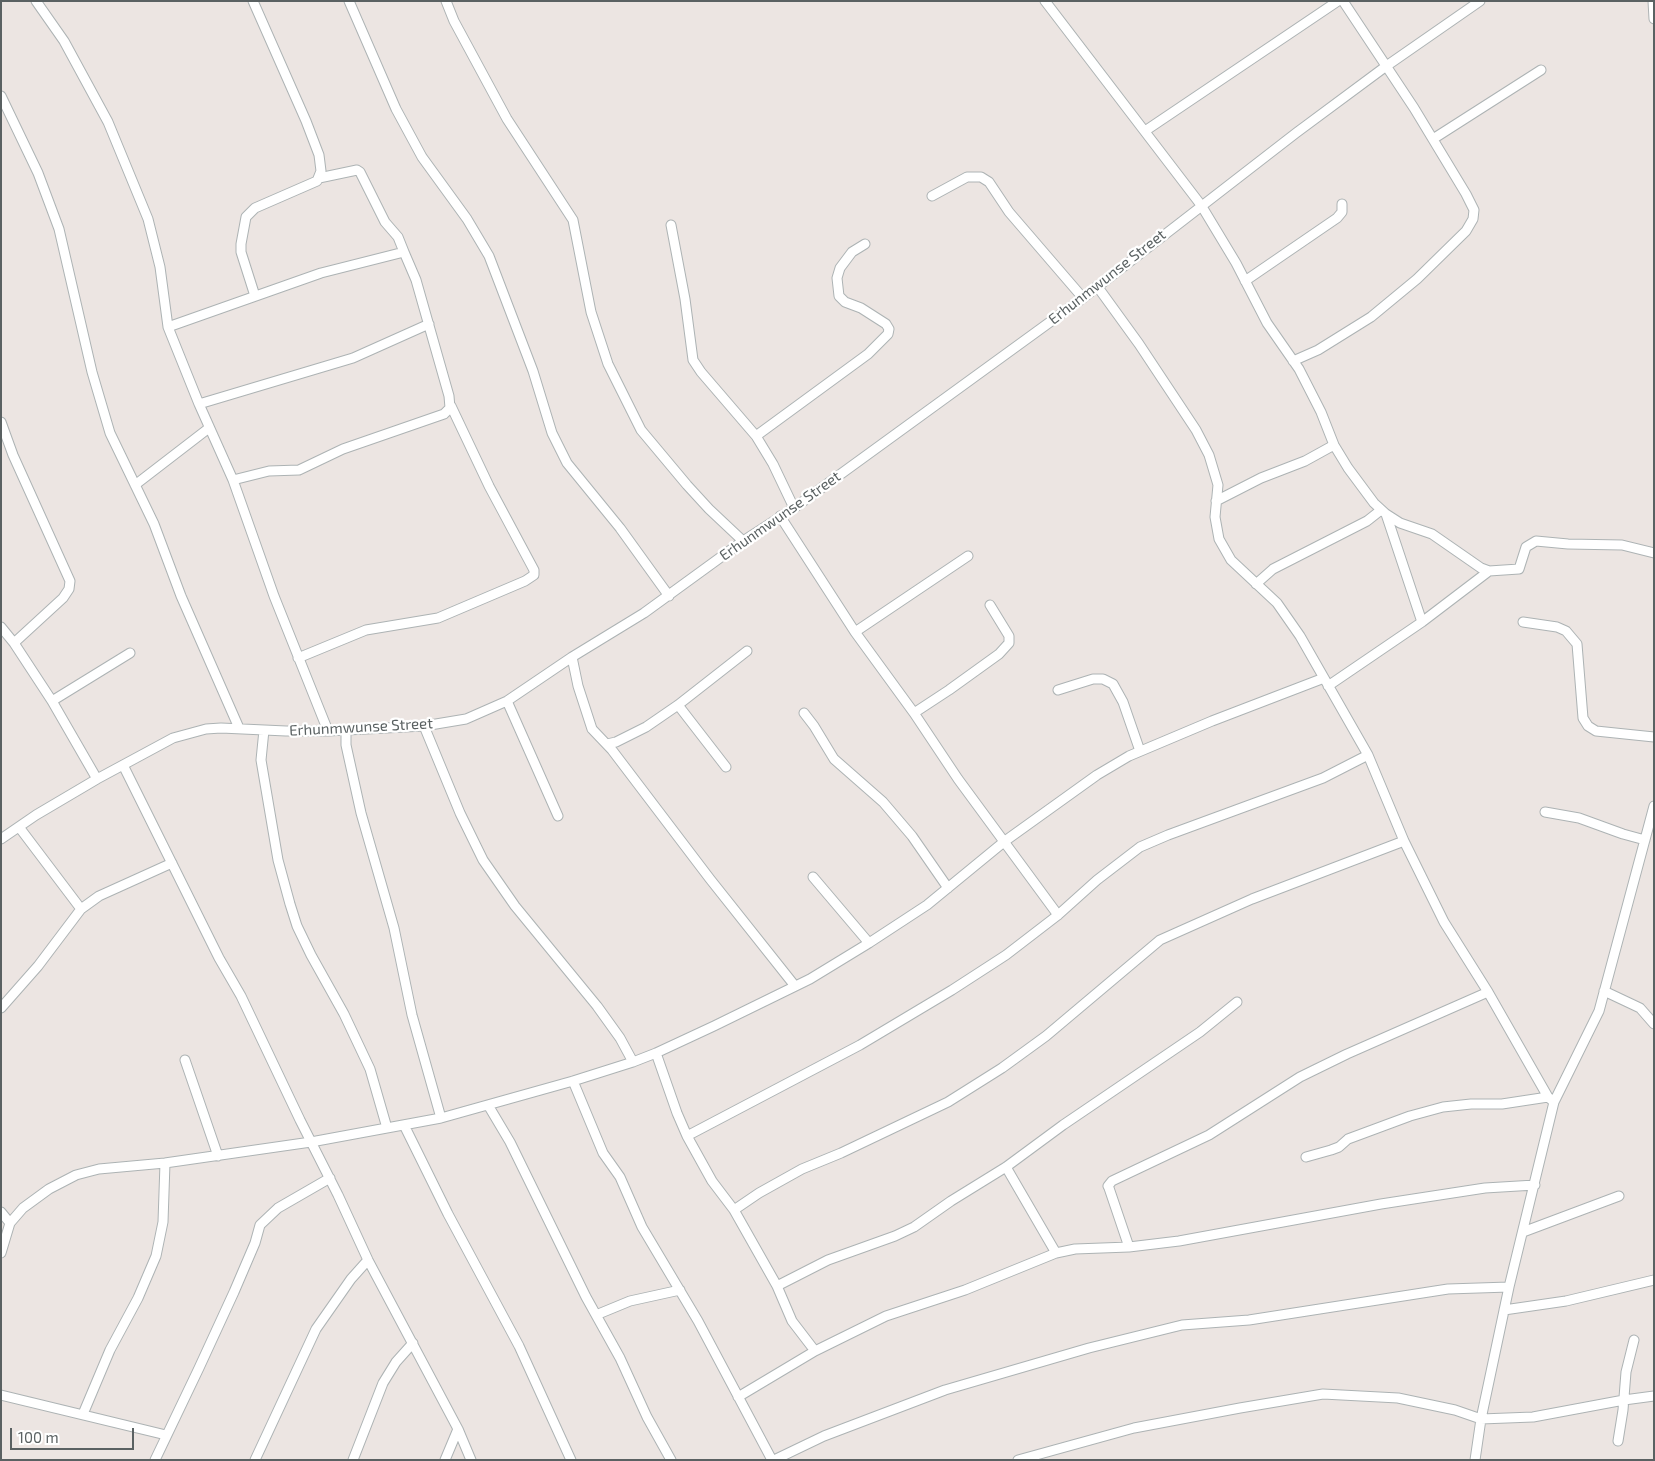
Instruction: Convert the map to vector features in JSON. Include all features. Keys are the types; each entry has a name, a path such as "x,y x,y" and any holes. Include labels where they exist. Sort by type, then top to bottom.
{"street":[{"path":"36,1 64,41 108,122 148,219 160,267 168,327 199,404 233,480 274,596 328,731"},
{"path":"253,1 319,155 321,171 319,178"},
{"path":"348,1 396,109 422,157 467,219 489,256 532,371 552,433 568,463 620,528 668,596"},
{"path":"446,1 454,21 507,119 573,220 590,312 608,364 641,430 692,491 743,541"},
{"path":"1045,1 1201,205 1267,323 1293,361 1321,412 1334,445 1348,468 1374,503 1400,522 1432,534 1481,568 1489,571 1519,569 1526,547 1536,541 1568,544 1622,545 1654,553"},
{"path":"1145,131 1338,1"},
{"path":"1293,361 1318,350 1371,317 1417,279 1466,231 1473,219 1474,210 1466,194 1414,108 1343,1"},
{"name":"Erhunmwunse Street","path":"1,839 96,779 173,738 206,729 346,731 424,726 466,719 507,701 572,657 644,613 743,541 794,508 1083,298 1201,205 1386,67 1480,1"},
{"path":"1653,1 1654,19"},
{"path":"1433,139 1541,70"},
{"path":"1,96 38,173 59,229 92,372 110,433 154,524 181,596 239,728"},
{"path":"255,296 241,252 246,217 255,208 311,184 319,178 357,170 360,172 385,222 398,237 416,280 451,406 489,486 534,570 534,575 525,581 438,618 366,630 298,658"},
{"path":"932,196 967,177 981,177 989,182 1009,212 1083,298"},
{"path":"1245,281 1337,218 1342,212 1342,204"},
{"path":"671,225 686,299 693,360 756,436 773,464 794,508"},
{"path":"756,436 868,354 888,334 889,330 886,324 861,308 845,302 839,296 836,278 840,268 852,252 865,244"},
{"path":"168,327 321,273 404,252"},
{"path":"1097,286 1139,344 1196,430 1209,454 1218,485 1215,517 1219,539 1232,560 1277,603 1300,636 1368,755 1404,841 1444,922 1551,1099"},
{"path":"199,404 353,358 429,324"},
{"path":"233,480 269,472 299,470 343,449 444,414 451,406"},
{"path":"1,422 13,455 70,581 69,589 62,598 14,643"},
{"path":"134,485 210,428"},
{"path":"1216,501 1334,445"},
{"path":"1256,584 1273,568 1384,512"},
{"path":"1384,512 1422,622"},
{"path":"780,516 855,632 914,713 958,779 1058,914"},
{"path":"855,632 968,556"},
{"path":"1,1253 10,1223 23,1208 49,1188 76,1175 99,1169 165,1163 310,1142 441,1118 572,1081 656,1053 795,986 868,943 926,905 1005,841 1097,775 1140,751 1326,682 1422,622 1489,571"},
{"path":"914,713 971,675 999,654 1010,643 1009,636 990,606"},
{"path":"1523,622 1557,627 1566,631 1577,644 1583,718 1588,726 1596,731 1654,737"},
{"path":"1,626 52,701 96,779"},
{"path":"607,744 616,742 646,727 678,705 747,651"},
{"path":"52,701 130,653"},
{"path":"572,657 578,686 592,729 607,744 795,986"},
{"path":"1058,690 1093,680 1103,679 1112,684 1123,702 1140,751"},
{"path":"507,701 558,816"},
{"path":"678,705 726,767"},
{"path":"804,713 834,759 883,802 912,836 948,888"},
{"path":"424,726 460,813 483,860 515,906 597,1006 620,1038 633,1062"},
{"path":"264,730 261,760 278,860 295,918 311,955 344,1014 370,1069 387,1128"},
{"path":"346,731 346,745 361,814 394,928 412,1015 441,1118"},
{"path":"688,1136 860,1044 952,990 1006,955 1140,847 1323,778 1368,755"},
{"path":"123,765 219,958 241,996 368,1260 458,1429 471,1460"},
{"path":"1475,1460 1481,1419 1509,1287 1535,1184 1551,1099 1599,1011 1654,806"},
{"path":"1545,812 1579,818 1645,840"},
{"path":"19,827 81,909"},
{"path":"734,1210 802,1168 841,1153 948,1102 1002,1068 1046,1036 1160,940 1252,899 1404,841"},
{"path":"1,1008 38,966 81,909 100,896 172,863"},
{"path":"813,877 868,943"},
{"path":"1604,990 1640,1008 1654,1024"},
{"path":"1128,1246 1108,1188 1112,1181 1209,1135 1300,1077 1347,1054 1488,992"},
{"path":"776,1286 828,1260 895,1236 914,1227 951,1201 1006,1167 1063,1125 1200,1032 1237,1002"},
{"path":"656,1053 677,1114 712,1181 734,1210 776,1286 792,1321 815,1351"},
{"path":"185,1060 218,1156"},
{"path":"572,1081 603,1153 620,1177 642,1227 698,1321 773,1460 824,1436 944,1390 1089,1348 1173,1328 1249,1320 1448,1289 1509,1287"},
{"path":"1306,1157 1331,1150 1348,1139 1410,1116 1443,1107 1551,1099"},
{"path":"488,1106 510,1142 554,1234 620,1358 647,1417 670,1460"},
{"path":"404,1125 448,1214 519,1346 571,1460"},
{"path":"82,1414 110,1350 138,1298 156,1256 163,1222 165,1163"},
{"path":"1006,1167 1056,1253"},
{"path":"155,1460 230,1301 255,1243 260,1225 278,1208 330,1178"},
{"path":"738,1397 815,1351 886,1316 965,1290 1056,1253 1075,1249 1179,1241 1381,1204 1485,1188 1535,1184"},
{"path":"1523,1232 1620,1196"},
{"path":"1,1212 10,1223"},
{"path":"255,1460 316,1329 351,1279 368,1260"},
{"path":"1504,1310 1566,1301 1654,1280"},
{"path":"596,1315 630,1301 680,1290"},
{"path":"1618,1441 1622,1422 1626,1372 1634,1340"},
{"path":"353,1460 383,1383 396,1362 413,1343"},
{"path":"1018,1460 1134,1428 1323,1394 1398,1398 1455,1410 1481,1419 1533,1416 1654,1396"},
{"path":"1,1395 166,1435"},
{"path":"445,1460 458,1429"}]}
